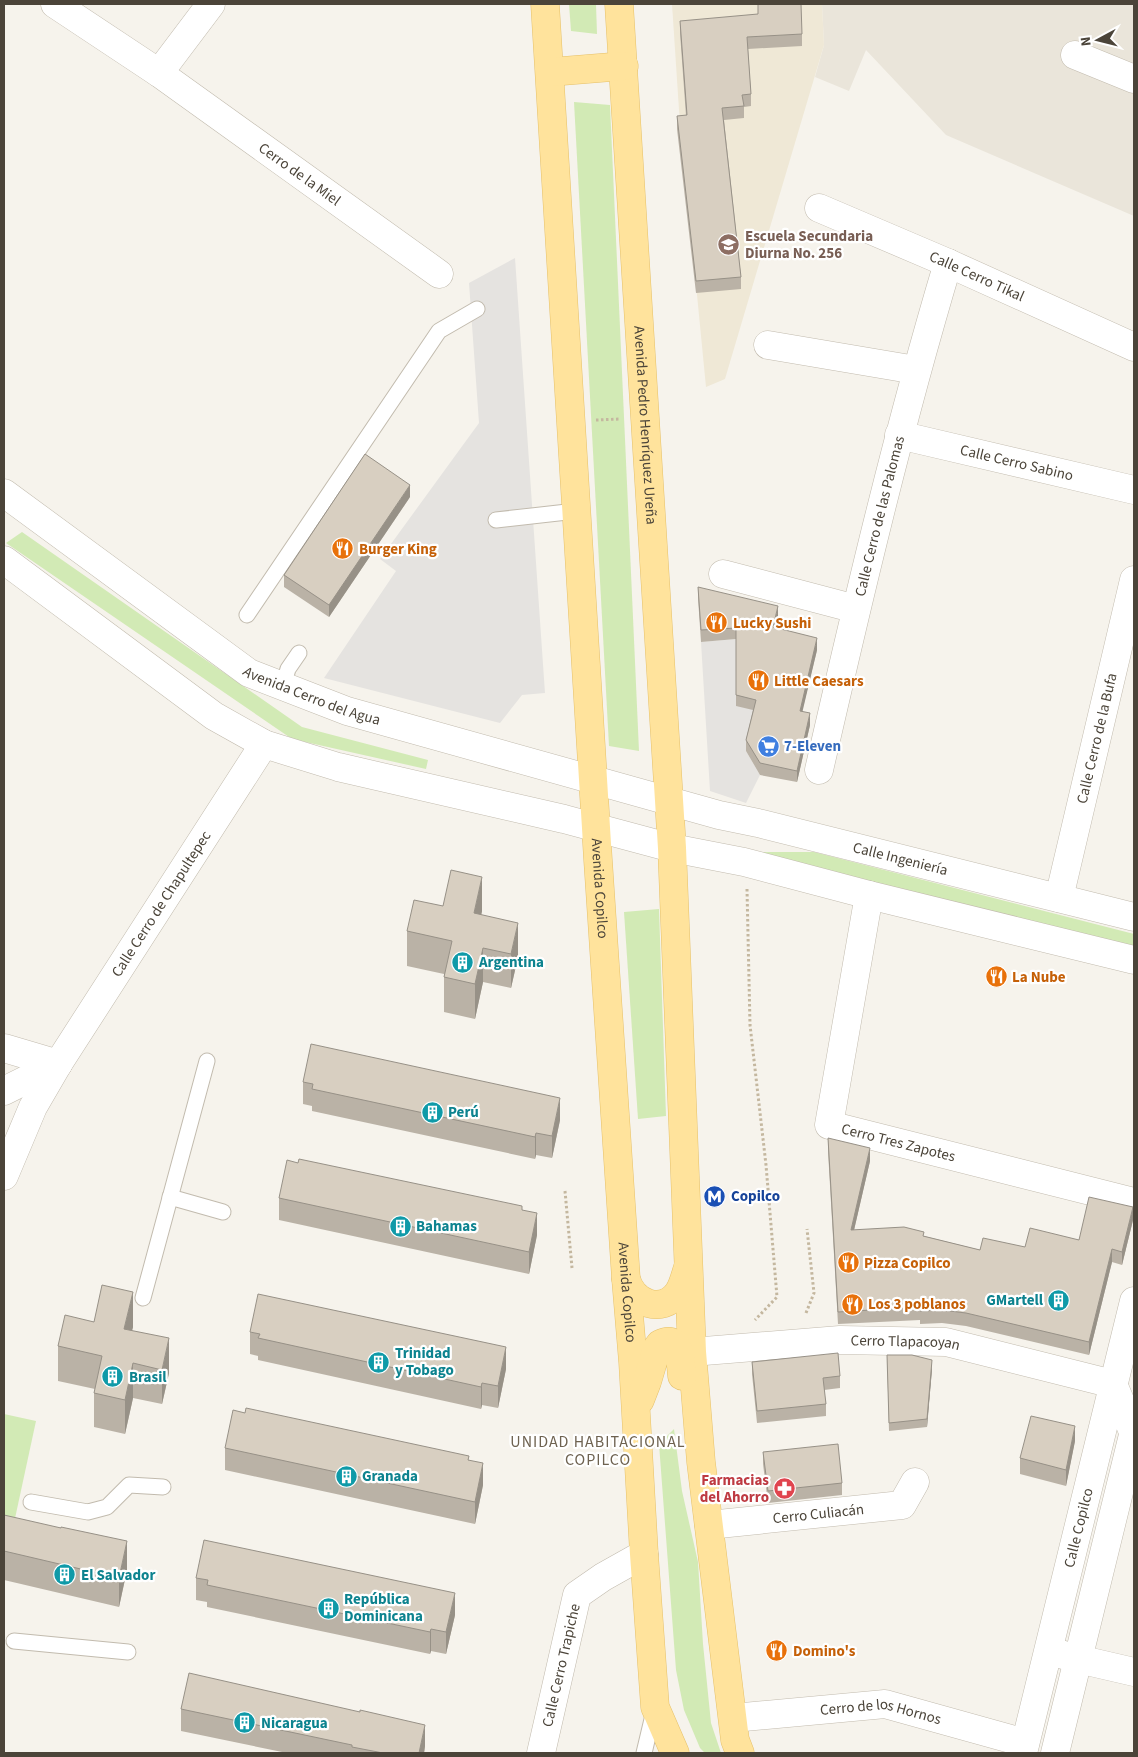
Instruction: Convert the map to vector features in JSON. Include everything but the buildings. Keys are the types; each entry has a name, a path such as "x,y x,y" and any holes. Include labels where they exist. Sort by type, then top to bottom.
{"main road":[{"path":"545,4 596,827"},
{"name":"Avenida Pedro Henríquez Ureña","path":"619,4 672,848"},
{"path":"550,72 624,66"},
{"name":"Avenida Copilco","path":"596,827 655,1707 675,1753"},
{"path":"672,848 692,1352 701,1462 735,1740 740,1753"},
{"path":"626,1280 629,1289 635,1297 643,1302 662,1304 677,1295 682,1287 688,1267"},
{"path":"636,1410 657,1348 660,1344 670,1341 679,1349 688,1421 701,1462"}],"street":[{"name":"Cerro de la Miel","path":"55,4 159,73 439,274"},
{"path":"159,73 211,4"},
{"path":"1075,56 1134,79"},
{"name":"Calle Cerro Tikal","path":"819,208 948,262 1134,347"},
{"name":"Calle Cerro de las Palomas","path":"818,770 899,435 948,262"},
{"path":"768,345 916,370"},
{"name":"Calle Cerro Sabino","path":"899,435 1134,490"},
{"name":"Avenida Cerro del Agua","path":"4,493 249,673 347,711 668,801"},
{"path":"4,560 214,716 264,744 338,767 596,827 672,848 746,875 869,895 1134,960"},
{"path":"723,574 856,609"},
{"name":"Calle Cerro de la Bufa","path":"1059,898 1134,580"},
{"name":"Calle Cerro de Chapultepec","path":"4,1176 33,1107 58,1064 264,744"},
{"name":"Calle Ingeniería","path":"668,801 1134,917"},
{"path":"746,875 741,847 743,839 752,827 758,823"},
{"name":"Cerro Tres Zapotes","path":"869,895 830,1125 1134,1202"},
{"path":"4,1048 58,1064"},
{"path":"4,1091 58,1064"},
{"name":"Calle Copilco","path":"1024,1748 1134,1302"},
{"name":"Cerro Tlapacoyan","path":"692,1352 840,1340 946,1342 1113,1384"},
{"path":"1113,1384 1134,1433"},
{"name":"Calle Copilco","path":"1055,1753 1134,1433"},
{"name":"Cerro Culiacán","path":"709,1525 902,1505 915,1482"},
{"name":"Calle Cerro Trapiche","path":"540,1753 577,1595 603,1577 644,1554"},
{"path":"1049,1650 1134,1672"},
{"name":"Cerro de los Hornos","path":"733,1718 886,1704 1024,1748"}],"lane":[{"path":"247,615 439,331 477,309"},
{"path":"496,520 576,512"},
{"path":"283,686 288,669 299,653"},
{"path":"143,1298 207,1061"},
{"path":"170,1197 223,1212"},
{"path":"31,1502 88,1512 107,1507 128,1485 164,1487"},
{"path":"14,1641 128,1652"},
{"path":"644,1753 655,1707"}],"path":[{"path":"571,422 645,418"},
{"path":"726,1348 778,1297 766,1165 750,1025 746,875"},
{"path":"565,1191 572,1268"},
{"path":"806,1313 814,1293 807,1229"}],"shaded area":[{"name":"Escuela Secundaria Diurna No. 256","path":"672,4 822,4 824,45 725,379 706,387 679,110"},
{"path":"822,4 1134,4 1134,216 946,135 866,50 849,91 815,77 824,45"},
{"path":"515,258 545,693 522,695 500,723 324,678 396,571 380,559 479,423 469,283"},
{"path":"736,639 756,711 746,751 760,775 746,803 710,791 701,642"}],"green space":[{"path":"569,4 596,4 597,34 571,31"},
{"path":"574,102 610,105 639,751 609,746"},
{"path":"22,532 302,727 428,760 426,769 292,739 6,543"},
{"path":"757,852 814,852 1134,934 1134,949"},
{"path":"659,909 666,1116 638,1119 624,912"},
{"path":"4,1414 36,1421 14,1523 4,1520"},
{"path":"674,1429 682,1491 698,1562 703,1644 711,1723 721,1753 705,1753 700,1748 684,1710 676,1670 659,1444"}],"place":[{"name":"Escuela Secundaria Diurna No. 256","path":"729,245"},
{"name":"Burger King","path":"343,549"},
{"name":"Lucky Sushi","path":"717,623"},
{"name":"Little Caesars","path":"758,681"},
{"name":"7-Eleven","path":"768,746"},
{"name":"Argentina","path":"463,962"},
{"name":"La Nube","path":"996,977"},
{"name":"Perú","path":"432,1112"},
{"name":"Copilco","path":"715,1196"},
{"name":"Bahamas","path":"400,1226"},
{"name":"Pizza Copilco","path":"848,1263"},
{"name":"GMartell","path":"1059,1300"},
{"name":"Los 3 poblanos","path":"852,1304"},
{"name":"Trinidad y Tobago","path":"379,1362"},
{"name":"Brasil","path":"113,1377"},
{"name":"Granada","path":"346,1476"},
{"name":"Farmacias del Ahorro","path":"785,1489"},
{"name":"El Salvador","path":"65,1575"},
{"name":"República Dominicana","path":"328,1608"},
{"name":"Domino's","path":"777,1651"},
{"name":"Nicaragua","path":"245,1723"}],"district":[{"name":"UNIDAD HABITACIONAL COPILCO","path":"598,1451"}]}
